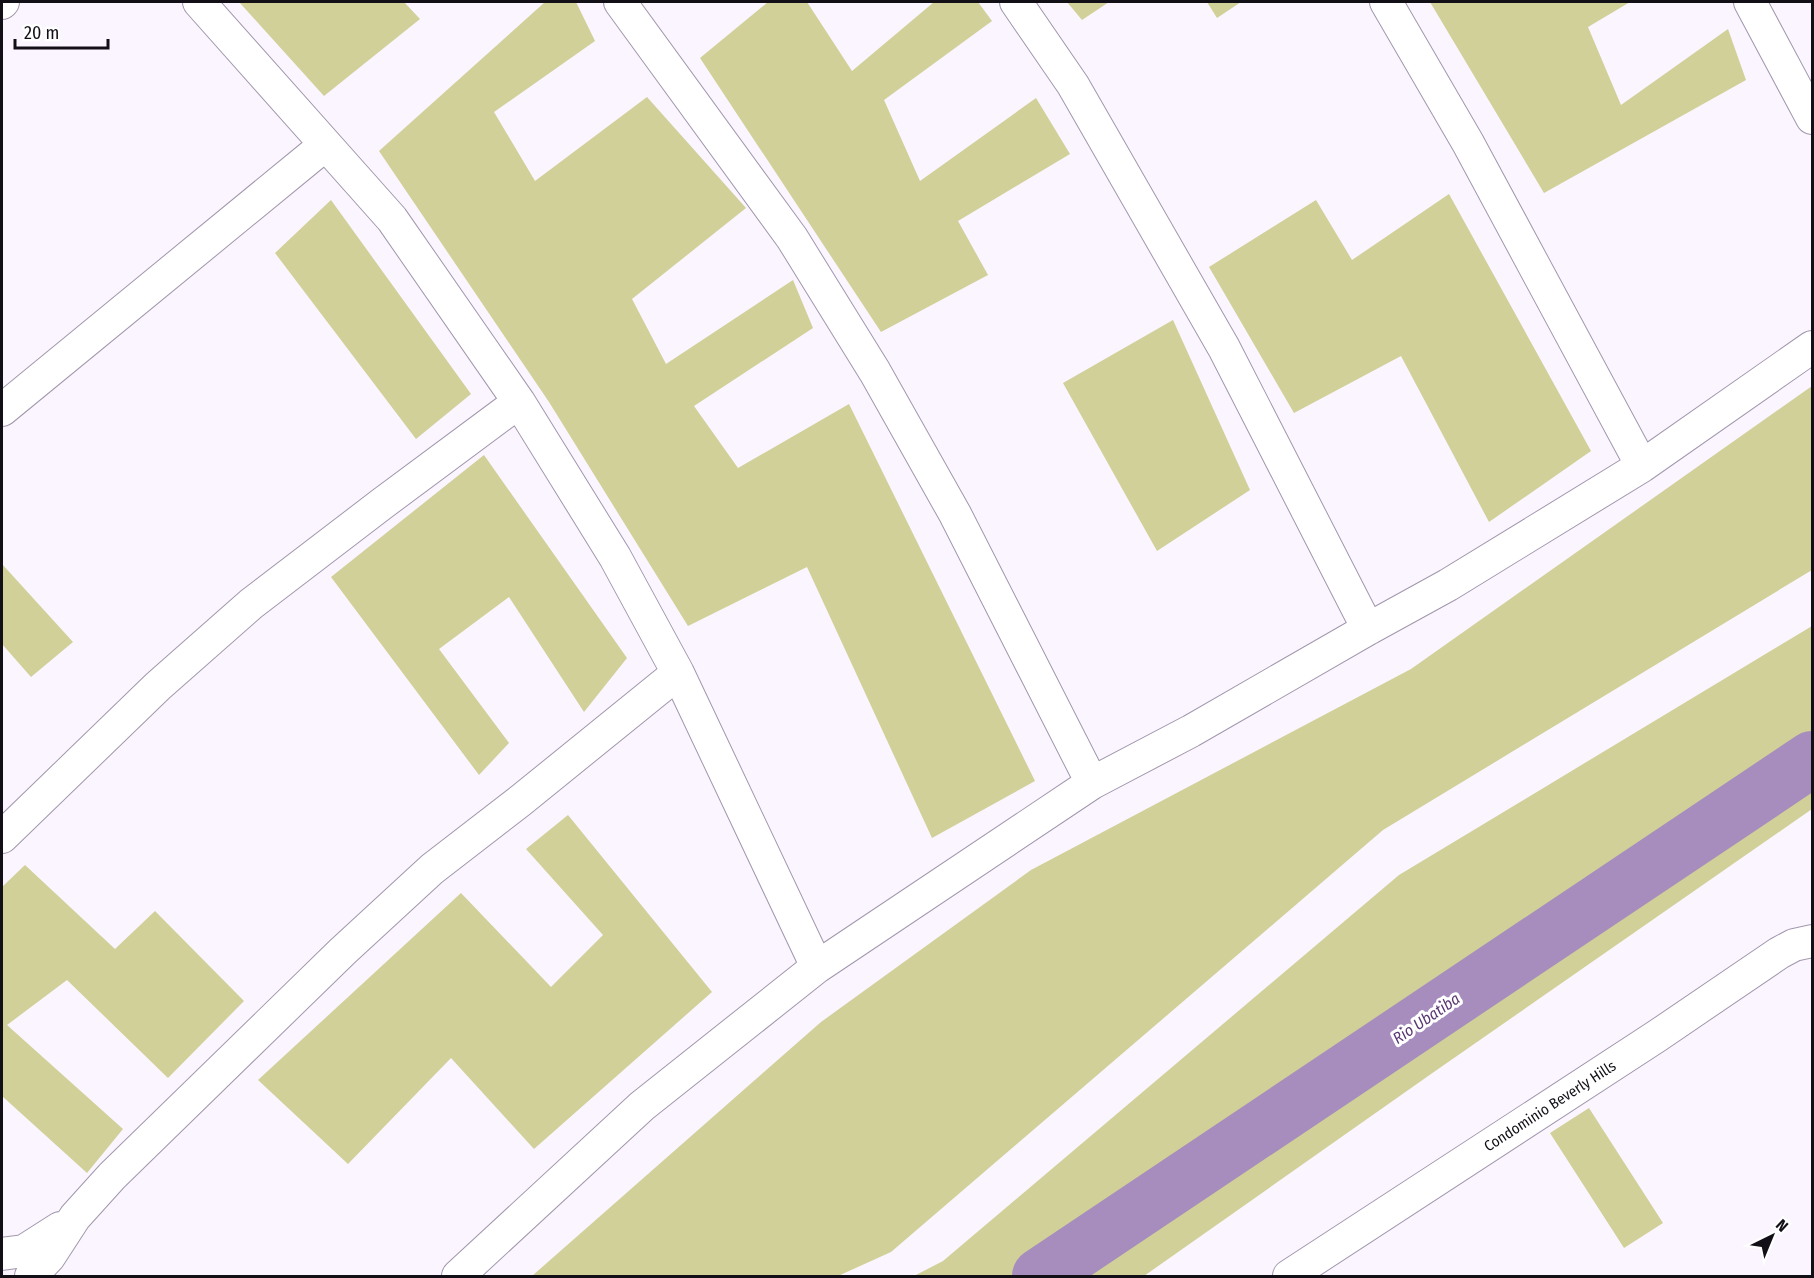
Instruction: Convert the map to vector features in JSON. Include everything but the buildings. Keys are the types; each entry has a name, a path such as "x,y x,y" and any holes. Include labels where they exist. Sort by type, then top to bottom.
{"street":[{"path":"199,2 392,219 519,402 615,557 678,673 817,968"},
{"path":"620,2 792,238 875,372 955,514 1092,783"},
{"path":"1016,2 1073,85 1224,348 1368,629"},
{"path":"1386,2 1468,143 1642,466"},
{"path":"1750,2 1812,118"},
{"path":"2,410 325,145"},
{"path":"458,1276 642,1106 817,968 1092,783 1191,731 1448,585 1642,466 1812,347"},
{"path":"3,835 158,686 251,604 519,402"},
{"path":"32,1276 49,1257 75,1217 112,1176 259,1031 432,869 678,673"},
{"name":"Condominio Beverly Hills","path":"1289,1276 1658,1036 1779,953 1794,945 1812,941"},
{"path":"2,1254 24,1251 44,1240 75,1217"}],"green space":[{"path":"239,2 404,2 420,19 324,96"},
{"path":"545,2 576,2 595,41 494,112 535,181 647,97 746,208 632,299 666,364 793,280 813,328 694,406 738,468 849,404 1035,781 932,838 807,567 688,626 549,402 379,151"},
{"path":"768,2 807,2 852,71 934,2 978,2 992,21 884,100 920,181 1036,98 1070,154 958,221 988,275 881,332 700,58"},
{"path":"1067,2 1109,2 1082,20"},
{"path":"1207,2 1241,2 1217,18"},
{"path":"1430,2 1630,2 1588,27 1621,105 1728,29 1746,80 1544,193"},
{"path":"1449,194 1591,451 1489,522 1401,356 1294,413 1209,267 1316,200 1352,260"},
{"path":"331,200 471,394 416,439 275,253"},
{"path":"1173,320 1250,490 1157,551 1063,383"},
{"path":"1812,386 1812,570 1383,830 891,1252 838,1276 532,1276 821,1022 1031,870 1411,669"},
{"path":"484,455 627,658 584,712 509,597 439,649 509,743 479,775 331,577"},
{"path":"2,564 73,642 31,677 2,644"},
{"path":"1812,626 1812,809 1144,1276 914,1276 943,1261 1399,875"},
{"path":"568,815 712,992 534,1149 451,1058 348,1164 258,1080 461,893 551,987 603,935 526,849"},
{"path":"25,865 115,949 155,911 244,1001 168,1078 67,980 7,1025 123,1129 87,1173 2,1096 2,887"},
{"path":"1589,1108 1663,1223 1624,1248 1550,1133"}],"waterway":[{"name":"Rio Ubatiba","path":"1040,1276 1812,759"}]}
